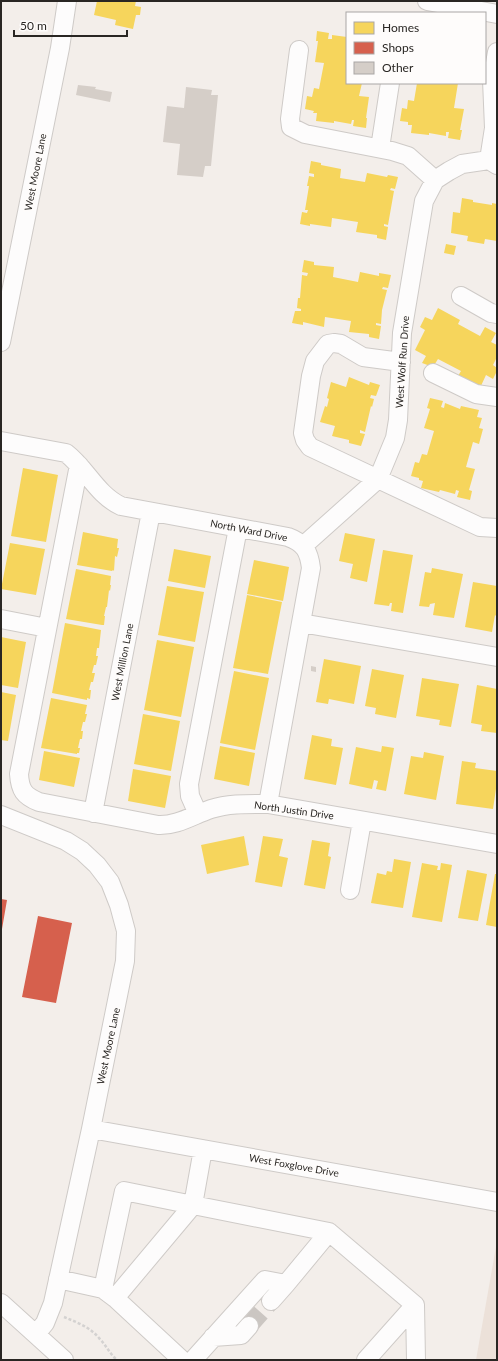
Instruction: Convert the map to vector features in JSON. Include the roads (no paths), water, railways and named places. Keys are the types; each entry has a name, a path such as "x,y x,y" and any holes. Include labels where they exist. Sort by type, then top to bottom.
{"street":[{"name":"West Moore Lane","path":"1,342 68,1"},
{"path":"427,1 497,14"},
{"path":"299,50 290,119 291,127 305,134 380,148 408,156 435,180 462,164 493,163 496,125 492,80 497,52"},
{"path":"380,148 390,84"},
{"name":"West Wolf Run Drive","path":"304,546 378,479 395,438 398,420 402,333 424,201 435,180"},
{"path":"461,296 491,313 497,314"},
{"path":"401,362 363,357 341,344 328,344 315,361 311,376 308,403 304,420 303,433 305,440 310,447 480,527 497,528"},
{"path":"433,374 476,394 497,397"},
{"name":"North Ward Drive","path":"1,441 66,453 79,465 107,498 114,503 125,507 288,537 296,540 304,546"},
{"name":"North Justin Drive","path":"79,465 19,774 22,790 29,798 39,802 158,825 168,825 212,809 229,805 268,804 497,844"},
{"name":"West Million Lane","path":"93,813 151,512"},
{"path":"198,814 190,796 189,784 238,528"},
{"path":"268,804 311,568 310,556 304,546"},
{"path":"1,619 48,628"},
{"path":"301,622 497,657"},
{"name":"West Moore Lane","path":"1,815 66,841 82,851 97,865 110,882 119,905 126,931 125,961 91,1129 53,1303 45,1323 36,1334"},
{"path":"350,890 362,821"},
{"name":"West Foxglove Drive","path":"91,1129 497,1202"},
{"path":"109,1293 193,1205 203,1149"},
{"path":"109,1293 124,1191 329,1232 414,1305 416,1360"},
{"path":"271,1301 329,1232"},
{"path":"58,1279 109,1293 182,1360"},
{"path":"193,1360 265,1280 286,1284"},
{"path":"1,1303 64,1360"},
{"path":"366,1360 414,1305"},
{"path":"213,1337 241,1335 249,1326"}],"tunnel":[{"path":"249,1326 271,1301"}]}
